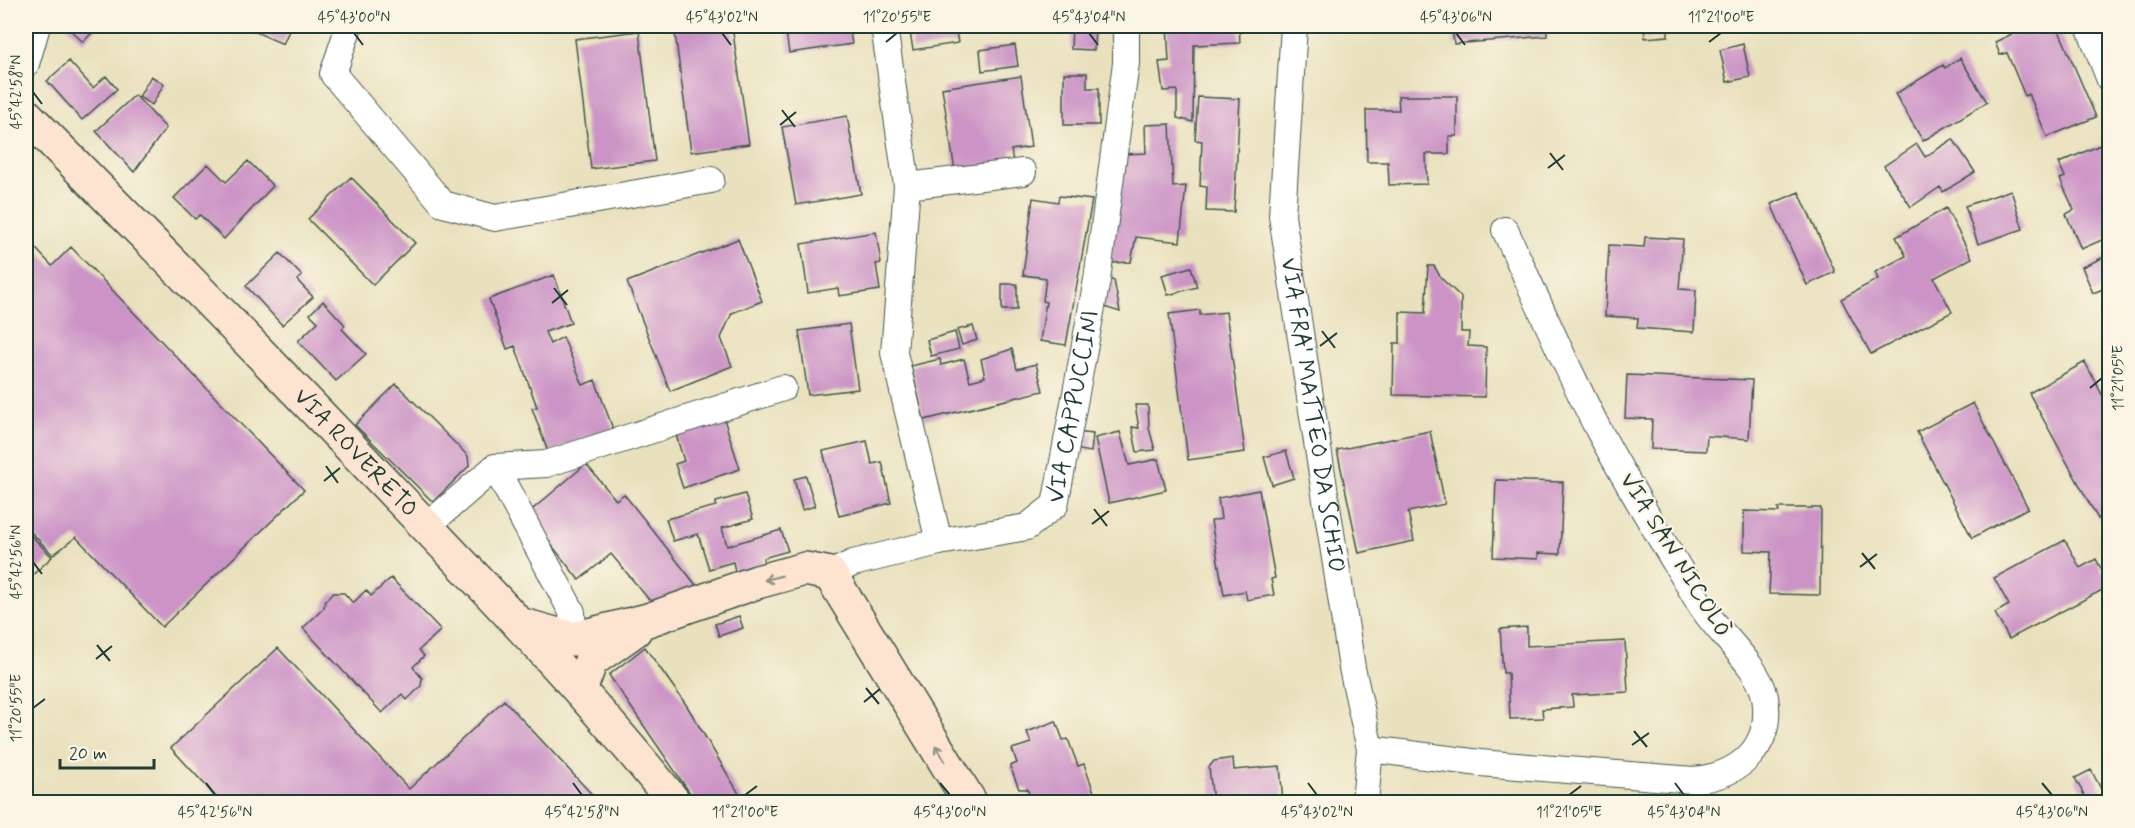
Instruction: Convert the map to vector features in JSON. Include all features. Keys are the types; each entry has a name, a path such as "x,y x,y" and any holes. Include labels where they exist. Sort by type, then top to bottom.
{"street":[{"path":"26,64 37,26"},
{"path":"349,26 333,74 443,204 495,218 711,180"},
{"path":"884,26 907,186 894,353 939,542"},
{"name":"VIA CAPPUCCINI","path":"519,624 573,639 648,620 757,582 805,569 830,573 853,563 939,542 1027,527 1055,505 1097,280 1126,63 1126,26"},
{"name":"VIA FRA' MATTEO DA SCHIO","path":"1294,26 1282,216 1352,668 1370,749 1365,802"},
{"path":"2089,26 2109,80"},
{"name":"VIA ROVERETO","path":"26,115 216,306 519,624 580,690 674,802"},
{"path":"907,186 1023,172"},
{"name":"VIA SAN NICOLÒ","path":"1370,749 1480,763 1693,780 1714,778 1734,770 1751,756 1762,737 1766,716 1764,694 1755,674 1710,621 1597,427 1504,230"},
{"path":"426,526 495,466 546,464 783,388"},
{"path":"495,466 572,612 573,639"},
{"path":"830,573 970,802"},
{"name":"VIA CAPPUCCINI","path":"580,690 591,661 648,620"}],"building":[{"path":"66,26 99,26 83,42"},
{"path":"242,26 291,26 283,44"},
{"path":"674,26 732,26 749,144 691,152"},
{"path":"785,26 849,26 852,44 789,53"},
{"path":"909,26 955,26 958,43 913,50"},
{"path":"1072,26 1095,26 1094,50 1071,49"},
{"path":"1167,26 1239,26 1240,43 1194,45 1193,122 1177,118 1177,90 1163,91 1159,62 1169,61"},
{"path":"1452,26 1547,26 1547,36 1454,44"},
{"path":"1644,26 1668,26 1668,36 1645,38"},
{"path":"2029,26 2057,26 2096,117 2047,137 2029,94 2025,96 2007,53 2000,55 1995,42"},
{"path":"639,31 655,161 591,169 575,39"},
{"path":"1743,44 1750,77 1727,82 1720,50"},
{"path":"1015,45 1018,66 982,71 980,50"},
{"path":"1960,58 1987,102 1923,141 1895,94 1943,65 1945,68"},
{"path":"69,61 93,88 106,76 117,89 82,120 47,81"},
{"path":"1064,73 1087,73 1087,88 1099,88 1099,125 1064,125"},
{"path":"151,76 164,84 152,105 139,97"},
{"path":"1021,76 1031,147 1011,150 1013,162 955,171 942,88"},
{"path":"135,95 166,128 134,172 96,131"},
{"path":"1398,96 1457,96 1457,136 1449,136 1449,154 1426,154 1427,184 1389,185 1388,162 1367,162 1366,110 1399,110"},
{"path":"1198,97 1240,99 1234,212 1206,211 1207,187 1200,186 1202,141 1195,140"},
{"path":"847,116 861,194 796,205 782,127"},
{"path":"1170,124 1173,187 1186,186 1180,242 1136,237 1131,262 1110,263 1125,154 1146,153 1145,125"},
{"path":"1953,139 1975,172 1943,192 1940,187 1911,207 1884,166 1917,144 1925,157"},
{"path":"2100,145 2109,168 2109,237 2081,249 2066,214 2074,210 2060,179 2065,177 2059,163"},
{"path":"248,161 273,186 224,239 200,215 195,219 174,198 208,164 226,182"},
{"path":"351,177 415,243 373,285 308,219"},
{"path":"2011,190 2023,229 1978,244 1965,206"},
{"path":"1799,192 1835,272 1807,285 1771,204"},
{"path":"1059,196 1092,200 1066,345 1040,341 1046,302 1043,301 1046,278 1023,275 1033,198 1058,202"},
{"path":"1946,208 1972,258 1934,278 1952,312 1871,354 1841,299 1878,279 1875,272 1906,256 1896,237"},
{"path":"876,232 881,263 876,264 880,290 839,296 838,288 808,293 801,244"},
{"path":"1645,237 1683,239 1679,289 1696,290 1694,332 1637,328 1638,318 1605,316 1609,245 1644,247"},
{"path":"26,238 52,266 71,247 304,490 162,627 76,537 53,555 26,527"},
{"path":"738,239 762,301 732,313 721,338 732,366 670,391 627,282"},
{"path":"280,253 302,276 297,280 313,297 282,325 246,286"},
{"path":"2109,255 2109,291 2108,287 2093,293 2082,267"},
{"path":"1428,266 1434,266 1441,278 1461,297 1461,332 1469,332 1468,346 1486,347 1485,397 1393,395 1394,343 1400,343 1400,312 1425,313"},
{"path":"1191,267 1197,287 1168,295 1162,275"},
{"path":"554,275 571,323 545,332 550,344 563,337 583,385 595,380 613,429 548,452 532,408 537,407 515,346 507,349 489,299"},
{"path":"1114,280 1120,312 1101,306 1106,281"},
{"path":"1002,284 1017,284 1017,310 1002,310"},
{"path":"323,301 345,325 342,329 366,354 336,381 298,341 318,322 310,314"},
{"path":"1200,310 1200,315 1226,312 1245,452 1188,460 1169,314"},
{"path":"849,324 858,389 808,395 799,331"},
{"path":"973,326 977,340 962,345 957,330"},
{"path":"955,332 959,349 931,356 927,340"},
{"path":"1012,349 1017,369 1036,364 1043,391 924,420 911,366 940,359 941,365 964,359 970,381 985,377 981,359"},
{"path":"2085,362 2109,408 2109,512 2098,519 2029,393"},
{"path":"1627,375 1752,380 1749,439 1707,436 1706,451 1651,449 1652,419 1625,418"},
{"path":"396,384 468,456 469,466 433,502 355,425"},
{"path":"1973,403 2028,508 1972,538 1917,432"},
{"path":"1135,405 1148,405 1149,428 1155,450 1137,452 1132,427 1139,428"},
{"path":"724,419 740,469 683,488 675,464 684,461 676,435"},
{"path":"1430,431 1445,504 1408,512 1414,541 1359,553 1337,450"},
{"path":"1075,432 1093,434 1091,452 1073,449"},
{"path":"1120,432 1129,465 1158,459 1166,490 1109,503 1095,438"},
{"path":"867,441 872,464 882,462 891,503 839,516 823,451"},
{"path":"1286,451 1294,478 1272,485 1264,457"},
{"path":"586,464 616,500 624,494 696,585 668,608 656,608 611,554 579,580 527,514"},
{"path":"806,476 815,506 802,510 794,479"},
{"path":"1496,480 1563,482 1560,554 1538,553 1538,559 1493,557"},
{"path":"1259,490 1275,578 1271,579 1274,595 1247,600 1245,591 1224,595 1211,521 1221,519 1218,498"},
{"path":"745,494 753,519 722,528 727,546 781,530 788,551 763,558 765,571 736,576 733,562 709,569 698,534 673,541 666,519 716,506 716,502"},
{"path":"1778,508 1821,508 1820,595 1769,594 1771,552 1744,551 1744,511 1779,512"},
{"path":"26,530 52,557 26,581"},
{"path":"2065,540 2080,568 2096,559 2110,586 2009,639 1995,613 2009,605 1994,578"},
{"path":"391,578 441,630 419,650 424,656 413,667 422,678 421,686 407,700 402,694 382,713 303,628 324,608 325,601 333,593 344,593 353,603 366,590 371,596"},
{"path":"739,616 743,628 719,636 715,624"},
{"path":"1527,627 1527,646 1625,641 1628,692 1572,695 1573,707 1542,709 1543,718 1510,719 1508,673 1503,673 1500,629"},
{"path":"645,647 687,706 744,802 696,802 609,675"},
{"path":"278,648 409,789 504,700 599,802 221,802 171,748"},
{"path":"1056,721 1063,740 1068,739 1078,766 1084,764 1095,795 1088,798 1090,802 1033,802 1027,789 1019,789 1010,766 1017,763 1012,749 1031,743 1027,732"},
{"path":"1233,758 1234,770 1280,766 1283,802 1213,802 1209,767 1214,761"},
{"path":"2091,770 2108,802 2088,802 2075,778"}]}
